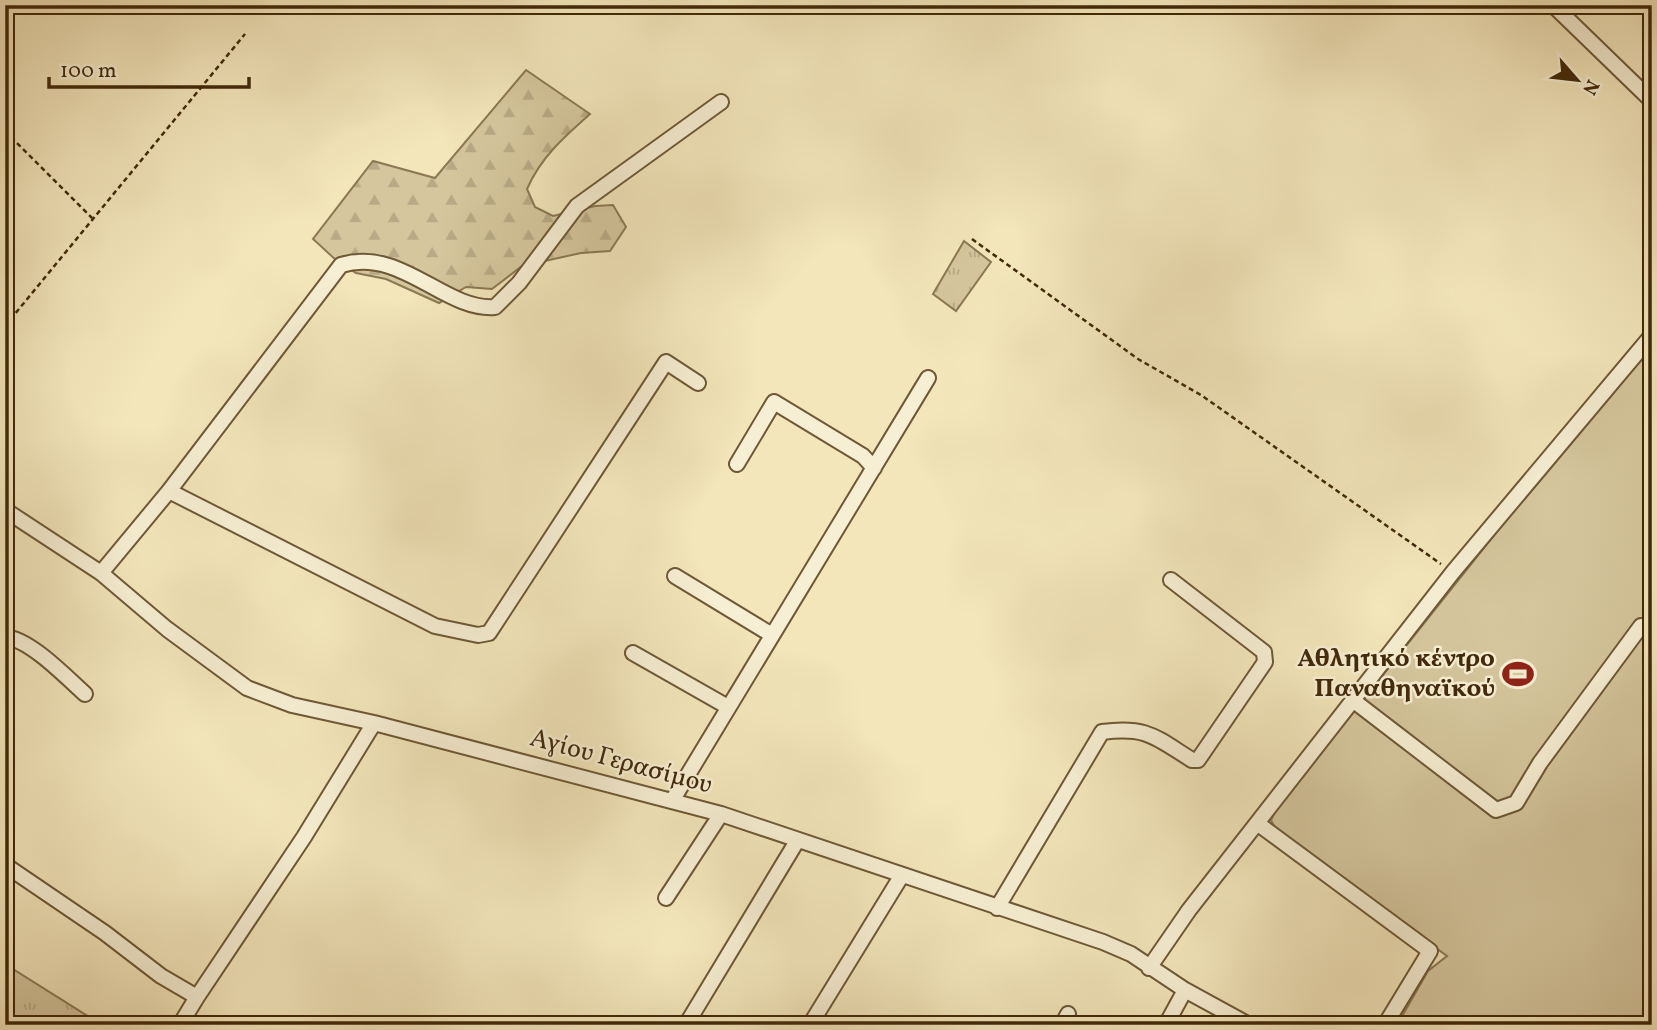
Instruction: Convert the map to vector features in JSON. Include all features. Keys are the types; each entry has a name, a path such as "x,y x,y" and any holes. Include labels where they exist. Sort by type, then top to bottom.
{"street":[{"path":"1553,5 1652,101"},
{"path":"101,573 169,491 341,265 360,260 413,274 478,309 495,307 519,284 577,206 721,102"},
{"path":"1149,968 1256,822 1453,572 1652,335"},
{"path":"169,491 435,626 478,635 489,633 666,362 698,383"},
{"path":"672,801 928,378"},
{"path":"737,464 774,402 863,456 874,468"},
{"name":"Αγίου Γερασίμου","path":"5,510 101,573 167,629 247,688 292,705 374,723 720,814 1103,942 1131,954 1185,990 1249,1025"},
{"path":"675,576 772,635"},
{"path":"997,908 1102,732 1131,728 1158,738 1192,760 1198,760 1265,662 1264,652 1171,580"},
{"path":"1354,701 1496,810 1516,803 1541,762 1641,626 1652,628"},
{"path":"5,637 14,638 29,647 85,694"},
{"path":"633,653 728,707"},
{"path":"180,1025 304,837 374,723"},
{"path":"666,898 720,814"},
{"path":"1256,822 1430,951 1385,1025"},
{"path":"686,1025 797,841"},
{"path":"5,865 105,933 161,976 197,997"},
{"path":"810,1025 902,875"},
{"path":"1166,1025 1185,990"}],"path":[{"path":"5,326 245,34"},
{"path":"5,131 92,218"},
{"path":"972,239 1138,359 1200,395 1453,572"}],"green space":[{"path":"526,70 590,114 554,148 539,167 527,189 535,207 553,216 595,206 613,205 626,227 610,251 581,253 522,266 492,289 466,287 439,303 386,279 356,273 337,261 313,239 373,161 435,178"},
{"path":"964,241 991,262 956,311 933,294"},
{"name":"Αθλητικό κέντρο Παναθηναϊκού","path":"1652,347 1652,1025 1397,1025 1428,971 1447,956 1277,832 1271,820 1277,808 1500,528"},
{"path":"5,964 102,1025 5,1025"}],"place":[{"name":"Αθλητικό κέντρο Παναθηναϊκού","path":"1518,674"}]}
